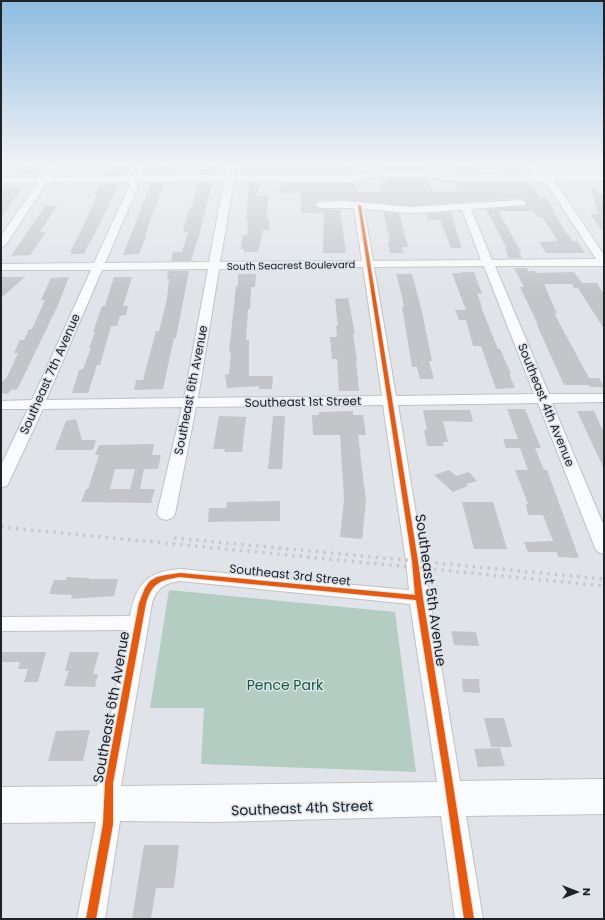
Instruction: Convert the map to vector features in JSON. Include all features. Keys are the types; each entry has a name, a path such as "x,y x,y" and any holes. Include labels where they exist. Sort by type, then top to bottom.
{"street":[{"path":"1,244 26,207"},
{"name":"Southeast 7th Avenue","path":"1,482 37,405 125,207"},
{"name":"Southeast 6th Avenue","path":"166,514 190,403 224,207"},
{"name":"Southeast 5th Avenue","path":"359,207 469,919"},
{"path":"371,207 412,210 474,207"},
{"path":"567,207 604,262"},
{"name":"Southeast 4th Avenue","path":"466,208 604,548"},
{"name":"South Seacrest Boulevard","path":"1,267 604,262"},
{"name":"Southeast 1st Street","path":"1,405 604,398"},
{"name":"Southeast 3rd Street","path":"160,578 180,575 419,598"},
{"name":"Southeast 6th Avenue","path":"90,919 108,824 109,783 143,596 146,589 160,578"},
{"path":"1,624 138,622"},
{"name":"Southeast 4th Street","path":"1,798 214,811 604,790"},
{"name":"Southeast 4th Street","path":"451,799 604,803"},
{"name":"Southeast 4th Street","path":"1,812 109,804"}],"green space":[{"name":"Pence Park","path":"169,590 395,612 416,772 201,764 204,708 150,708"}],"building":[{"path":"1,207 9,207 1,218"},
{"path":"44,207 56,207 40,232 46,232 30,255 11,256"},
{"path":"92,207 108,207 84,254 71,254 72,252 70,252"},
{"path":"142,207 155,207 139,254 123,255"},
{"path":"190,207 206,207 191,261 171,261 173,252 182,252 188,232 183,232"},
{"path":"247,207 267,207 267,218 269,218 269,230 263,230 258,252 244,252 244,249 241,249 243,235 247,235 248,221 246,220"},
{"path":"301,207 317,207 319,209 340,210 346,253 323,253 324,213 301,213"},
{"path":"513,207 552,207 555,212 553,212 565,231 573,241 577,241 585,253 546,253 539,242 558,241 542,217 537,217 533,211 498,211 521,252 519,252 522,258 509,258 505,249 507,249 486,209"},
{"path":"596,207 604,207 604,233 590,214 598,214"},
{"path":"383,212 399,213 408,247 402,247 404,253 390,253 388,242 390,242 389,235"},
{"path":"451,212 462,248 451,248 440,220 428,220 426,214"},
{"path":"514,268 527,268 528,271 535,271 536,273 574,272 582,283 597,283 604,294 604,329 578,288 574,288 572,284 544,284 557,314 554,313 589,378 599,378 604,387 590,387 589,385 564,385 520,287 524,287"},
{"path":"168,271 189,271 176,338 174,338 163,389 134,390 136,380 143,380 156,331 159,331 167,299 169,279 167,279"},
{"path":"461,272 474,272 482,294 477,293 481,307 498,349 500,349 511,374 509,374 515,388 496,389 481,346 473,346 466,320 459,320 455,310 466,310 452,273 462,273"},
{"path":"238,274 256,274 255,287 251,287 250,309 248,309 246,340 249,340 249,376 273,376 272,389 259,389 259,386 227,388 225,375 229,374 231,352 229,352 236,286 238,286"},
{"path":"396,274 412,274 422,312 432,361 429,361 434,379 420,379 417,367 412,367 402,307 404,307"},
{"path":"1,277 25,277 1,298"},
{"path":"69,277 58,305 19,386 16,390 12,389 8,394 1,393 1,383 7,377 18,353 14,353 20,340 24,340 29,329 32,329 45,300 41,300 51,278"},
{"path":"114,277 132,277 123,306 128,306 126,315 120,316 117,326 111,326 100,365 97,365 88,393 72,393 79,370 83,369 91,348 89,348 95,332 93,332 102,306 105,306"},
{"path":"348,298 355,334 353,334 357,360 359,391 339,391 337,359 332,359 330,337 337,337 336,326 338,326 335,299"},
{"path":"507,409 525,409 541,448 535,448 544,470 547,470 579,558 558,557 557,552 528,552 524,542 553,541 543,515 528,515 526,504 528,504 515,470 528,470 520,448 506,448 503,439 518,439"},
{"path":"423,410 470,410 473,422 443,421 448,442 443,442 444,446 427,446 424,430 427,430"},
{"path":"353,411 353,415 363,415 366,435 358,435 366,501 362,539 340,537 344,499 340,435 313,435 312,415 319,415 319,412"},
{"path":"577,411 594,411 602,429 604,429 604,469"},
{"path":"219,416 246,417 242,452 224,452 225,449 213,449"},
{"path":"273,416 285,416 282,469 268,469"},
{"path":"76,419 82,440 96,440 93,450 55,450 66,421"},
{"path":"154,444 152,455 161,455 158,469 144,469 140,489 155,489 151,503 81,502 86,489 88,489 99,455 95,455 99,445","holes":["115,469 135,469 130,489 110,489"]},
{"path":"449,470 456,476 469,472 477,481 466,484 468,486 453,492 434,475"},
{"path":"280,501 280,521 208,522 209,508 226,508 227,502"},
{"path":"462,502 493,502 507,549 474,549"},
{"path":"67,577 118,579 114,596 71,599 72,595 49,594 54,580 66,580"},
{"path":"451,631 476,632 479,646 454,645"},
{"path":"1,652 46,652 38,682 24,682 28,669 18,669 20,662 1,662"},
{"path":"70,652 99,652 93,674 98,674 95,687 64,686 69,671 65,671"},
{"path":"462,679 479,679 480,693 463,692"},
{"path":"484,718 504,718 512,747 491,747"},
{"path":"90,730 83,761 48,761 56,731"},
{"path":"500,748 505,766 478,767 474,749"},
{"path":"144,845 179,845 174,888 156,888 151,919 132,919"}],"railway":[{"path":"1,527 604,586"},
{"path":"174,538 604,579"}],"cycle path":[{"path":"359,207 415,561 419,598 469,919"},
{"path":"91,919 108,824 109,783 138,623 142,603 148,588 153,583 168,576 180,575 419,598"}]}
